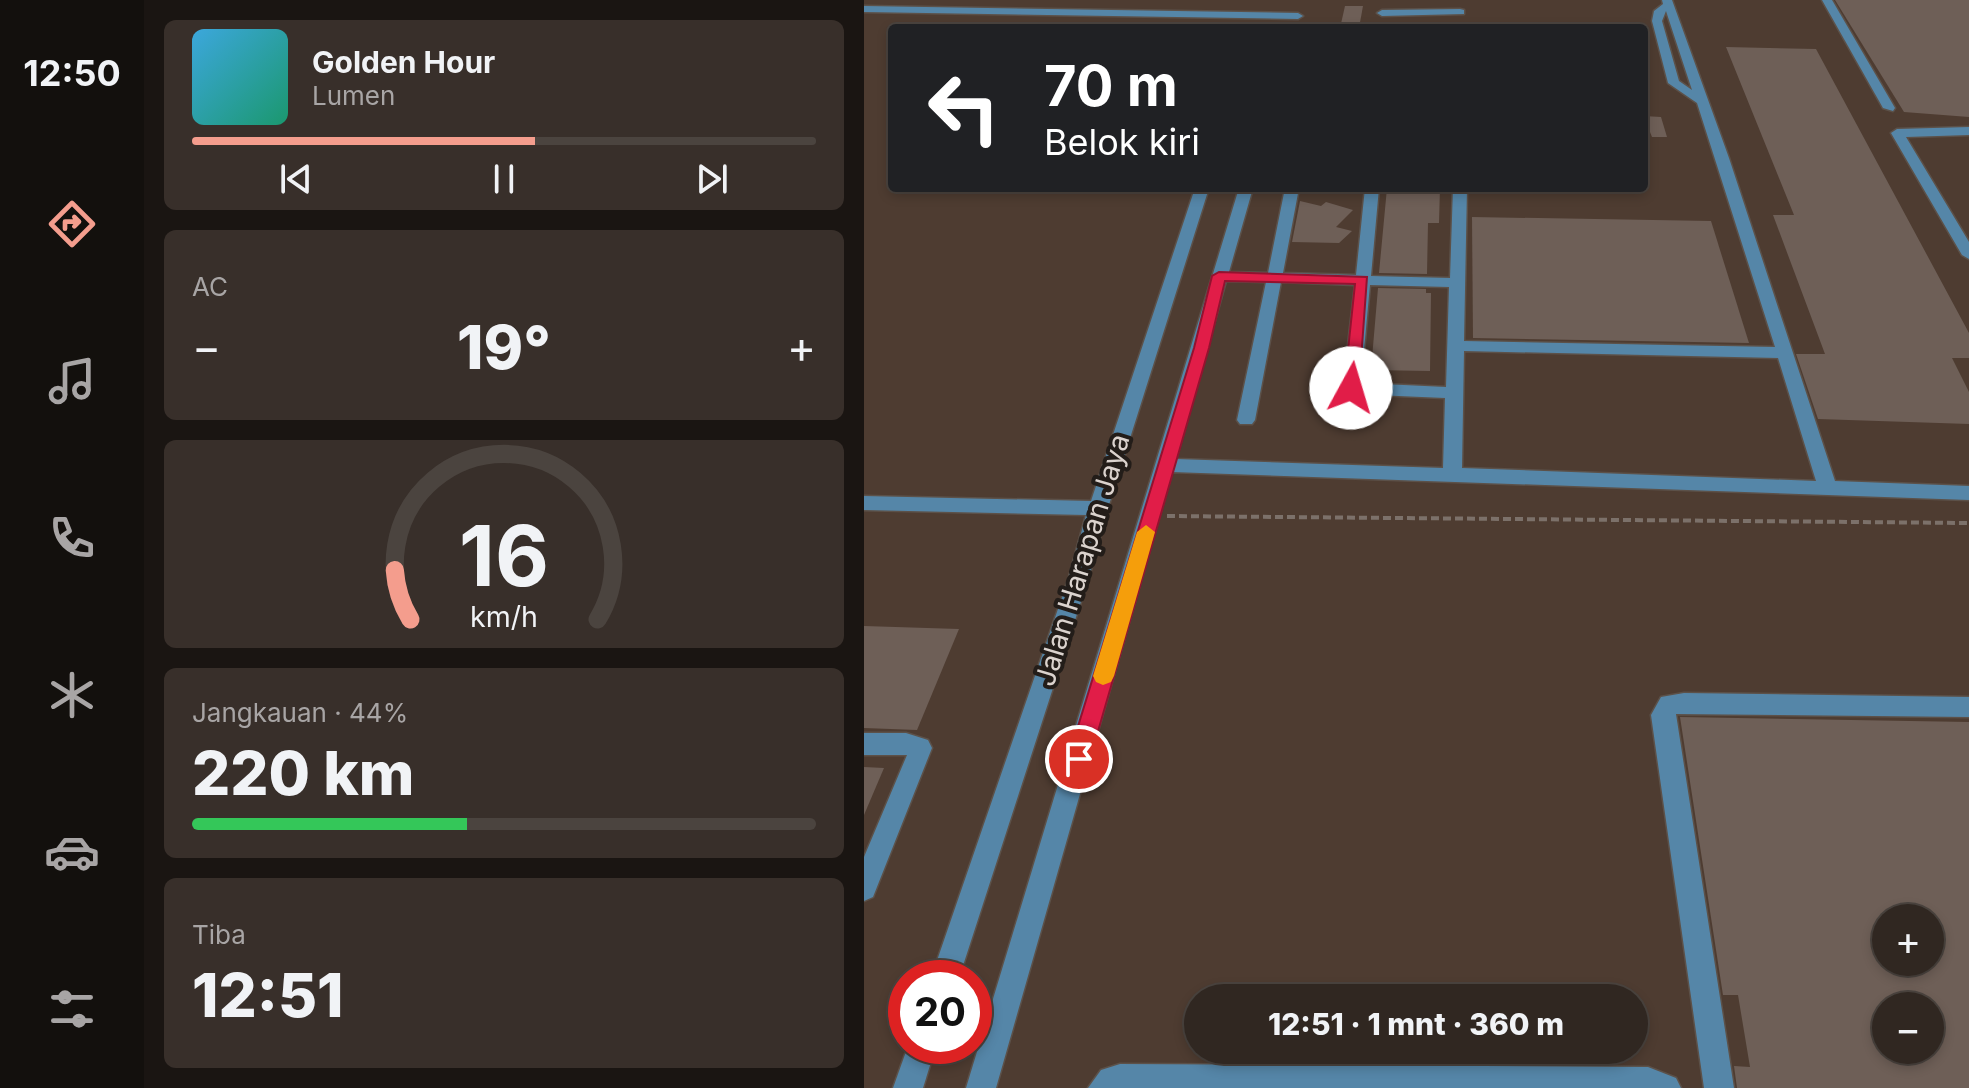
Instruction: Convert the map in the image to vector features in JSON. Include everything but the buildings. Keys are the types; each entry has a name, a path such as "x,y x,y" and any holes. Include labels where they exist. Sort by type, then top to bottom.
{"street":[{"path":"1260,24 1268,0"},
{"path":"864,9 1263,16 1297,22 1303,0"},
{"path":"1827,0 1889,108"},
{"path":"1668,3 1786,353 1828,488"},
{"path":"1381,24 1383,9 1460,8 1460,24"},
{"path":"1969,131 1897,133 1969,255"},
{"name":"Jalan Harapan Jaya","path":"951,960 1082,566 1201,192"},
{"name":"Jalan Harapan Jaya","path":"981,1088 1245,192"},
{"path":"1246,420 1291,192"},
{"path":"1372,192 1352,388 1455,393"},
{"path":"1452,475 1460,192"},
{"path":"1219,276 1459,283"},
{"path":"1458,346 1786,353"},
{"path":"1166,465 1969,493"},
{"path":"864,503 1098,508"},
{"path":"1719,1088 1665,731 1665,710 1669,704 1684,703 1969,707"},
{"path":"864,744 906,744 920,748 864,888"},
{"path":"908,1088 916,1064"},
{"path":"1103,1088 1111,1080 1151,1079 1648,1082 1666,1088"}],"path":[{"path":"1151,516 1969,523"}],"shaded area":[{"path":"864,0 1969,0 1969,1088 864,1088"}],"slow traffic":[{"path":"1103,676 1146,532"}],"route":[{"path":"1079,759 1201,348 1219,276 1362,280 1351,388"}]}
